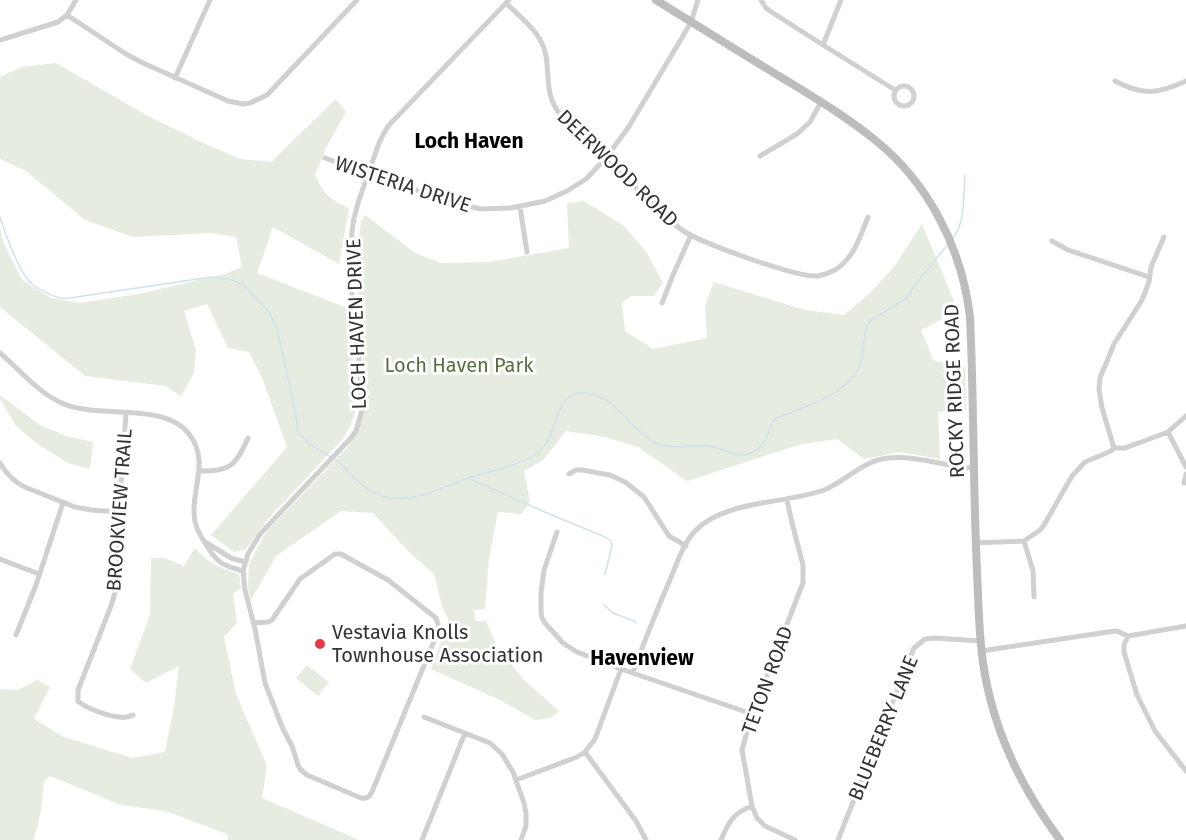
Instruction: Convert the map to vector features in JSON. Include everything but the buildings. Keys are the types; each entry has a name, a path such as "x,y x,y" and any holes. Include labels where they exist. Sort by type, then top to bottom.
{"main road":[{"name":"ROCKY RIDGE ROAD","path":"656,0 861,129 908,171 944,227 959,264 970,317 975,543 981,651 990,698 1005,744 1030,796 1060,840"}],"street":[{"path":"0,40 58,22 67,15 76,0"},
{"path":"175,78 210,0"},
{"path":"67,15 126,54 228,101 243,104 267,95 357,0"},
{"name":"WISTERIA DRIVE","path":"325,158 450,202 481,209 520,207 545,201 586,179 617,144 691,22 699,0"},
{"path":"761,0 770,11 895,90"},
{"path":"823,45 841,0"},
{"name":"DEERWOOD ROAD","path":"507,2 540,39 546,55 549,89 557,110 666,217 691,235 799,274 818,276 834,270 848,260 858,243 868,217"},
{"name":"LOCH HAVEN DRIVE","path":"254,623 272,620 300,579 335,554 341,554 388,580 436,618 438,629 368,798 361,798 318,780 300,769 265,683 243,571 253,544 260,534 356,431 362,410 350,276 354,218 382,136 390,124 507,2"},
{"path":"1115,81 1129,89 1152,92 1186,81"},
{"path":"760,156 797,134 810,122 821,102"},
{"path":"520,207 526,252"},
{"path":"662,303 691,235"},
{"path":"1114,448 1102,408 1100,378 1114,344 1142,300 1149,282 1151,267 1164,237"},
{"path":"1052,241 1068,250 1149,277"},
{"path":"0,353 39,389 57,401 85,410 162,417 181,426 196,446 200,461 194,513 196,527 217,561 243,571"},
{"name":"BROOKVIEW TRAIL","path":"78,700 78,690 115,594 119,573 119,512 126,413"},
{"path":"975,543 1024,541 1044,525 1072,476 1084,462 1114,448 1125,448 1168,432 1186,416"},
{"path":"1168,432 1186,467"},
{"path":"200,471 219,471 227,468 237,460 248,438"},
{"path":"633,672 686,546 696,531 715,517 751,505 787,500 829,488 866,465 884,458 910,458 974,468"},
{"path":"0,464 20,485 63,503 83,509 119,512"},
{"path":"569,474 582,470 626,482 644,497 669,536 686,546"},
{"path":"1184,483 1186,474"},
{"name":"TETON ROAD","path":"787,500 804,578 796,604 752,714 742,750 752,806 757,818 765,826 795,840"},
{"path":"16,635 63,503"},
{"path":"557,532 544,570 541,593 542,618 553,633 569,647 585,656 752,714"},
{"path":"1024,541 1033,571 1034,597"},
{"path":"204,542 231,558 245,562"},
{"path":"0,559 39,573"},
{"path":"981,651 1108,632 1117,631 1128,636 1186,626"},
{"path":"1128,636 1124,652 1137,695 1155,731 1186,771"},
{"name":"BLUEBERRY LANE","path":"838,840 914,648 921,641 934,638 981,641"},
{"path":"516,780 577,757 591,746 621,669"},
{"path":"72,703 78,700 89,708 118,717 133,715"},
{"path":"424,717 490,743 506,759 516,780 526,813 526,826 521,840"},
{"path":"422,840 465,733"},
{"path":"585,752 636,821 646,840"},
{"path":"721,840 732,818 745,808 752,806"}],"green space":[{"path":"56,63 146,115 240,159 271,162 336,99 346,112 315,174 328,195 349,208 339,264 273,227 257,273 347,308 355,377 355,412 351,425 341,441 267,520 245,550 234,552 211,535 287,447 262,378 249,352 228,348 207,304 184,311 196,350 194,373 181,396 165,386 85,376 0,307 0,229 4,244 22,280 51,298 79,303 138,294 225,274 242,267 236,237 211,233 133,237 85,220 26,171 0,159 0,77 22,67"},
{"name":"Loch Haven Park","path":"584,201 624,226 647,253 663,283 654,296 631,296 622,303 625,331 653,349 707,338 705,306 714,282 805,310 844,315 869,294 894,267 922,224 958,311 921,330 934,361 965,366 966,410 938,412 940,459 900,452 864,459 837,439 802,444 687,481 638,447 605,437 566,431 543,460 524,471 530,501 522,514 498,512 489,558 485,609 474,610 475,621 486,621 498,648 524,680 559,711 550,718 535,720 500,700 431,669 449,621 442,606 434,574 409,552 373,513 341,511 276,556 251,600 248,587 249,564 266,532 347,448 362,420 367,401 355,271 361,222 365,215 415,253 441,263 489,262 569,248 567,203"},
{"path":"0,395 40,425 66,436 93,442 90,469 68,463 39,445 16,426 0,399"},
{"path":"195,548 215,564 239,574 241,588 233,594 237,623 224,637 236,694 267,766 262,798 359,840 228,840 227,834 165,811 121,805 50,776 44,781 41,810 34,840 0,840 0,689 18,690 37,680 50,687 34,719 64,737 132,758 165,752 179,666 146,683 130,669 150,615 151,558 164,558 184,566"},
{"path":"307,665 329,682 318,696 296,678"}],"waterway":[{"path":"953,238 962,216 965,175"},
{"path":"0,217 14,254 28,280 40,290 63,299 211,277 232,280 244,285 269,312 277,329 298,432 309,444 331,457"},
{"path":"335,459 364,486 377,494 396,499 417,496 508,467 536,454 548,442 557,415 566,400 573,395 583,393 605,400 641,433 661,445 706,446 741,455 754,452 761,446 776,418 813,404 847,383 856,373 861,362 870,321 908,297 948,244"},
{"path":"468,478 611,541 605,574"},
{"path":"604,605 613,613 636,623"}],"place":[{"name":"Vestavia Knolls Townhouse Association","path":"320,644"}],"district":[{"name":"Loch Haven","path":"469,141"},
{"name":"Havenview","path":"642,658"}]}
